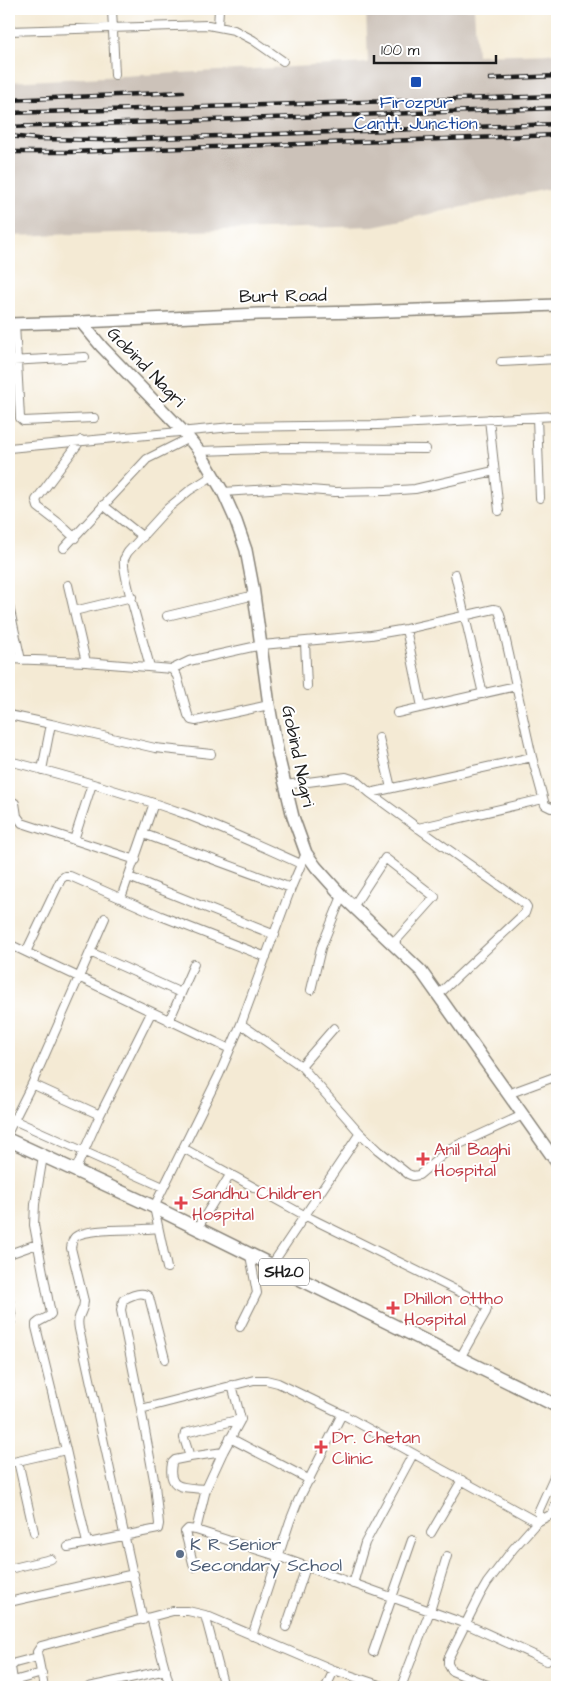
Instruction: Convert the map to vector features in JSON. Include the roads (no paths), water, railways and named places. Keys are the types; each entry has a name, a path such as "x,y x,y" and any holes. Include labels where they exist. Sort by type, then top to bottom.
{"main road":[{"name":"SH20","path":"9,1140 154,1207 557,1406"}],"street":[{"path":"112,9 115,74"},
{"path":"218,27 219,9"},
{"path":"9,31 208,25 234,30 253,40 283,61"},
{"name":"Burt Road","path":"12,324 557,305"},
{"name":"Gobind Nagri","path":"81,322 102,347 186,434 214,475 236,521 246,550 255,595 269,705 285,785 299,836 306,853 342,896 421,971 557,1163"},
{"path":"12,324 13,360 20,418 23,421 94,418"},
{"path":"13,360 85,357"},
{"path":"501,362 557,359"},
{"path":"9,448 81,440 186,434 240,427 377,425 557,416"},
{"path":"536,417 540,498"},
{"path":"489,419 499,512"},
{"path":"64,548 146,459 186,434"},
{"path":"75,538 38,507 36,500 81,440"},
{"path":"199,451 289,448 426,449"},
{"path":"223,492 285,488 335,492 415,489 494,471"},
{"path":"150,667 124,559 128,552 168,508 190,490 214,475"},
{"path":"104,505 142,537"},
{"path":"455,574 483,694"},
{"path":"68,585 86,662"},
{"path":"166,616 255,595"},
{"path":"74,611 132,597"},
{"path":"9,606 21,660"},
{"path":"9,660 86,662 172,669 189,661 262,645 371,635 494,609 498,610 543,799 547,807 557,807"},
{"path":"406,629 422,707"},
{"path":"305,642 307,686"},
{"path":"172,669 177,676 188,716 191,720 196,721 269,705"},
{"path":"397,713 516,686"},
{"path":"9,715 155,748 211,754"},
{"path":"42,770 50,724"},
{"path":"379,738 391,788"},
{"path":"370,793 532,757"},
{"path":"9,761 154,803 301,864"},
{"path":"285,785 346,777 355,780 370,793 527,907 525,913 438,995"},
{"path":"74,840 92,784"},
{"path":"418,828 543,799"},
{"path":"9,800 15,803 17,816 22,822 136,860"},
{"path":"121,898 136,860 154,803"},
{"path":"144,834 291,888"},
{"path":"167,1268 154,1207 220,1075 306,853"},
{"path":"353,907 385,858 435,897 393,944"},
{"path":"26,952 61,879 65,876 70,876 161,916 266,957"},
{"path":"129,877 275,934"},
{"path":"311,990 321,948 342,896"},
{"path":"9,1130 11,1119 32,1084 105,918"},
{"path":"9,944 230,1049"},
{"path":"90,952 181,993"},
{"path":"169,1021 194,964"},
{"path":"75,1171 100,1114 151,1013"},
{"path":"241,1024 301,1066 360,1133 390,1161 413,1176 451,1148 523,1115"},
{"path":"301,1066 334,1028"},
{"path":"508,1094 557,1076"},
{"path":"32,1084 100,1114"},
{"path":"11,1119 163,1187"},
{"path":"271,1266 360,1133"},
{"path":"183,1148 304,1215 485,1305 486,1312 460,1358"},
{"path":"43,1156 34,1225 51,1314 38,1321 36,1327 86,1543"},
{"path":"197,1229 230,1175"},
{"path":"158,1228 93,1231 76,1236 71,1248 84,1301 84,1307 78,1316 79,1329 99,1425 134,1574 170,1687"},
{"path":"9,1254 37,1244"},
{"path":"240,1327 257,1293 250,1255"},
{"path":"68,1547 125,1534 157,1530 159,1527 155,1485 121,1310 123,1300 142,1293 147,1294 165,1359"},
{"path":"9,1300 12,1320"},
{"path":"141,1409 254,1380 278,1383 342,1414 538,1521"},
{"path":"196,1530 206,1489 241,1419 232,1385"},
{"path":"252,1636 280,1557 290,1521 342,1414"},
{"path":"190,1457 184,1438 185,1433 241,1419"},
{"path":"230,1438 310,1480"},
{"path":"9,1463 66,1450"},
{"path":"206,1489 177,1486 172,1482 170,1474 172,1463 175,1460 223,1452"},
{"path":"353,1584 365,1543 413,1454"},
{"path":"18,1461 34,1532"},
{"path":"538,1521 539,1510 557,1470"},
{"path":"431,1533 462,1480"},
{"path":"492,1687 452,1670 448,1664 448,1659 488,1583 513,1549 538,1521 550,1516 557,1501"},
{"path":"194,1568 185,1532 188,1529 280,1557 466,1624 547,1661"},
{"path":"373,1652 412,1540"},
{"path":"401,1687 430,1611 447,1556"},
{"path":"9,1569 51,1559"},
{"path":"286,1626 306,1566"},
{"path":"9,1602 134,1574"},
{"path":"44,1687 38,1648 46,1644 180,1610 204,1615 334,1670 384,1687"},
{"path":"204,1615 226,1686"},
{"path":"38,1657 15,1663 11,1667 11,1681 42,1673"},
{"path":"89,1687 166,1670"},
{"path":"326,1687 334,1670"}],"railway":[{"path":"490,79 557,76"},
{"path":"9,100 183,92"},
{"path":"9,113 557,96"},
{"path":"9,127 557,108"},
{"path":"9,136 38,139 103,140 557,124"},
{"path":"9,152 70,152 557,135"}],"place":[{"name":"Firozpur Cantt. Junction","path":"416,82"},
{"name":"Anil Baghi Hospital","path":"423,1159"},
{"name":"Sandhu Children Hospital","path":"181,1203"},
{"name":"Dhillon ottho Hospital","path":"393,1308"},
{"name":"Dr. Chetan Clinic","path":"321,1447"},
{"name":"K R Senior Secondary School","path":"180,1554"}]}
